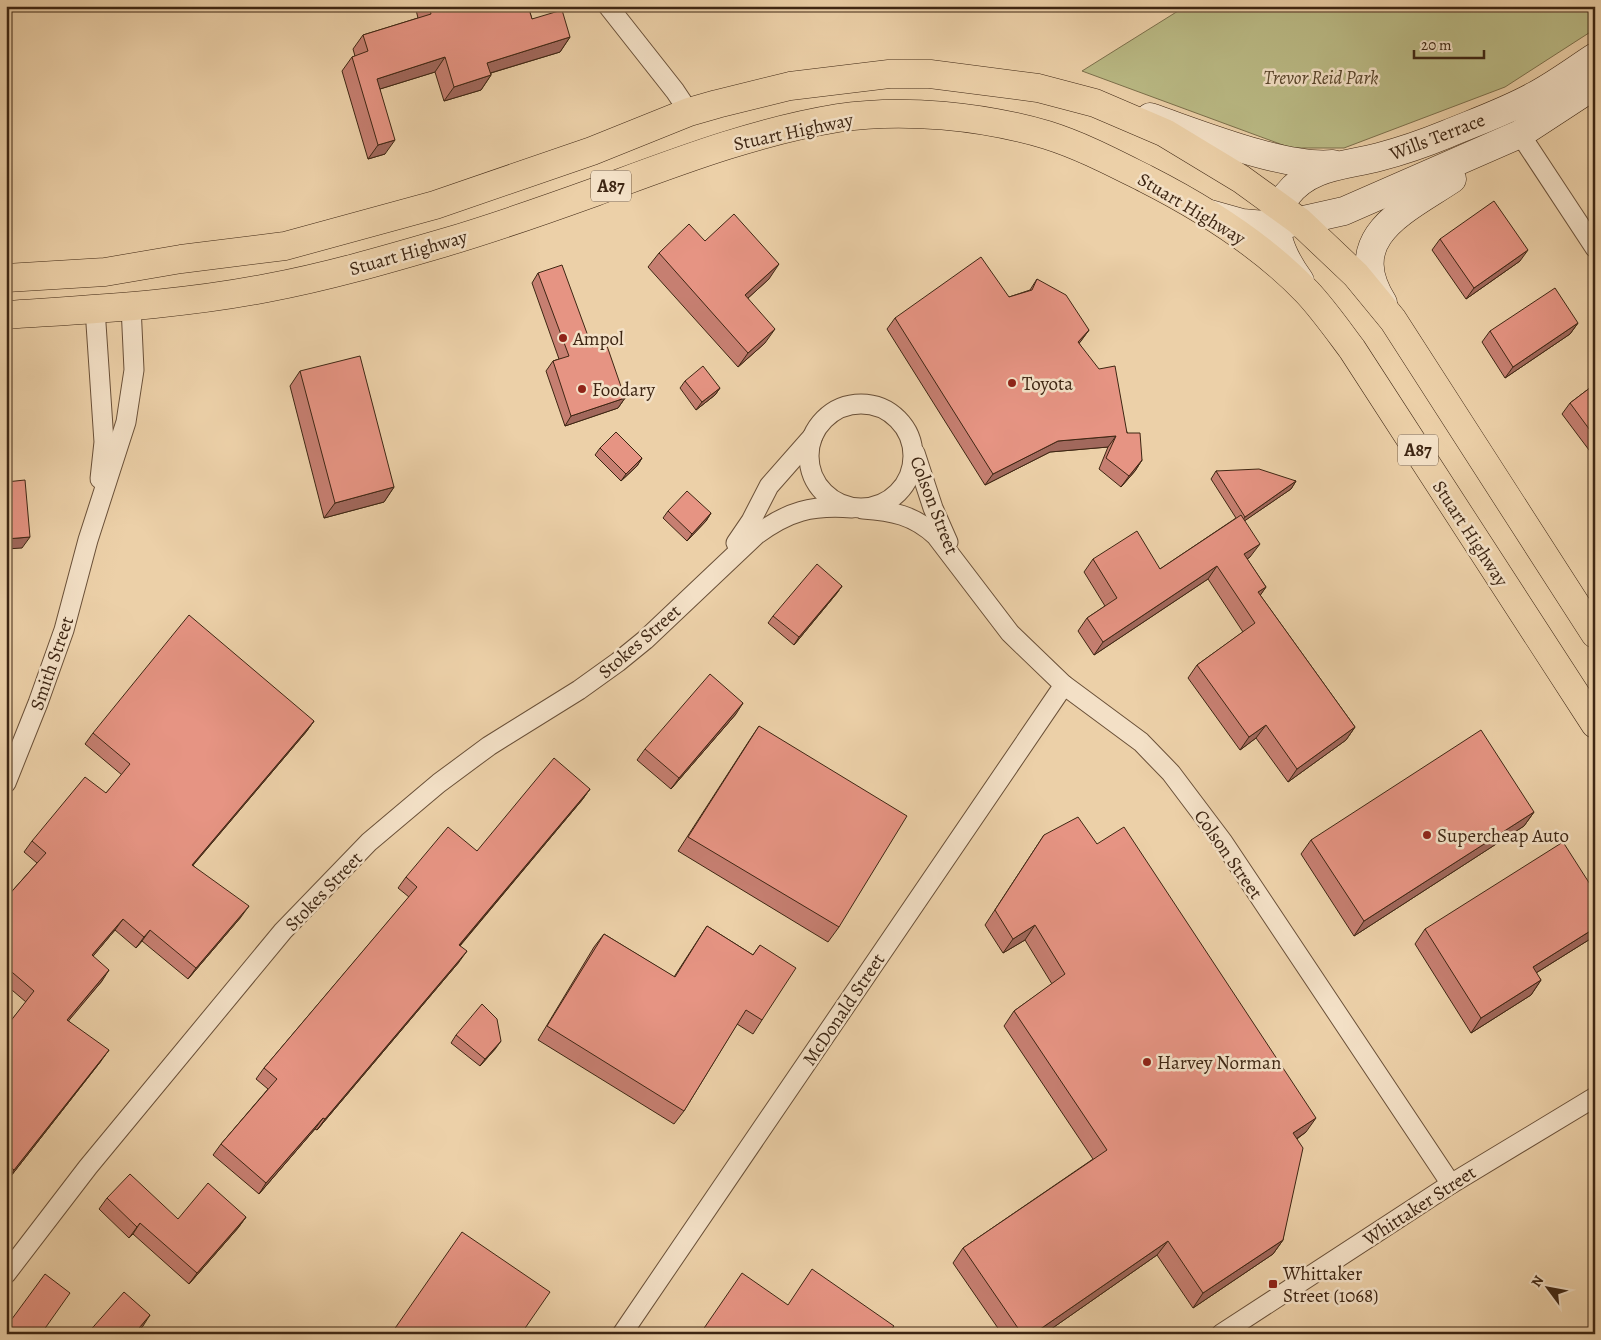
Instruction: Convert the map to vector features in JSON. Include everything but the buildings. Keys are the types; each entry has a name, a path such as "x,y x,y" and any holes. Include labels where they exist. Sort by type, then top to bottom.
{"highway":[{"name":"Stuart Highway","path":"6,278 126,269 181,259 285,246 368,225 435,205 592,151 688,112 790,86 889,74 930,74 981,79 1038,88 1096,103 1165,133 1241,179 1285,218 1356,275 1393,320 1595,634"},
{"path":"688,112 699,153"},
{"name":"Stuart Highway","path":"6,315 199,299 265,289 330,275 446,242 589,194 699,153 778,131 841,118 950,116 1011,126 1082,148 1159,186 1202,211 1245,240 1289,274 1308,293 1352,349 1595,724"},
{"path":"126,269 131,306"},
{"path":"91,273 94,309"}],"main road":[{"name":"Wills Terrace","path":"1595,57 1533,96 1504,110 1403,151 1368,160 1345,163 1309,176 1287,194 1285,218 1344,211 1520,134 1595,85"},
{"path":"1096,103 1139,114 1226,143 1286,160 1310,164 1345,163"},
{"path":"1393,320 1373,288 1369,269 1369,254 1372,244 1383,228 1397,215 1520,134 1504,110"},
{"path":"1202,211 1242,223 1285,218 1280,249 1287,263 1308,293"}],"street":[{"path":"608,6 688,112"},
{"path":"1520,134 1595,248"},
{"name":"Smith Street","path":"6,783 38,703 64,630 88,540 118,450 130,405 134,347 131,306"},
{"name":"Smith Street","path":"88,540 101,473 104,442 94,309"},
{"path":"865,404 889,412 900,421 912,444 912,468 901,490 889,500 876,507 857,508 829,497 818,486 812,473 809,459 814,435 819,424 840,408 865,404"},
{"path":"707,579 751,521 770,486 814,435"},
{"name":"Colson Street","path":"912,444 933,508 959,566"},
{"name":"Colson Street","path":"707,579 756,535 784,516 814,507 889,511 914,519 936,536 1010,633 1064,685 1141,742 1171,772 1223,842 1451,1184"},
{"name":"Stokes Street","path":"6,1274 88,1167 284,932 356,856 439,783 489,746 579,690 618,662 645,640 707,579"},
{"name":"McDonald Street","path":"622,1334 1064,685"},
{"name":"Whittaker Street","path":"1221,1334 1451,1184 1595,1097"}],"green space":[{"name":"Trevor Reid Park","path":"1186,6 1595,6 1595,29 1505,87 1344,148 1291,148 1082,71"}],"place":[{"name":"Ampol","path":"563,338"},
{"name":"Toyota","path":"1012,383"},
{"name":"Foodary","path":"582,389"},
{"name":"Supercheap Auto","path":"1427,835"},
{"name":"Harvey Norman","path":"1147,1062"},
{"name":"Whittaker Street (1068)","path":"1273,1284"}]}
